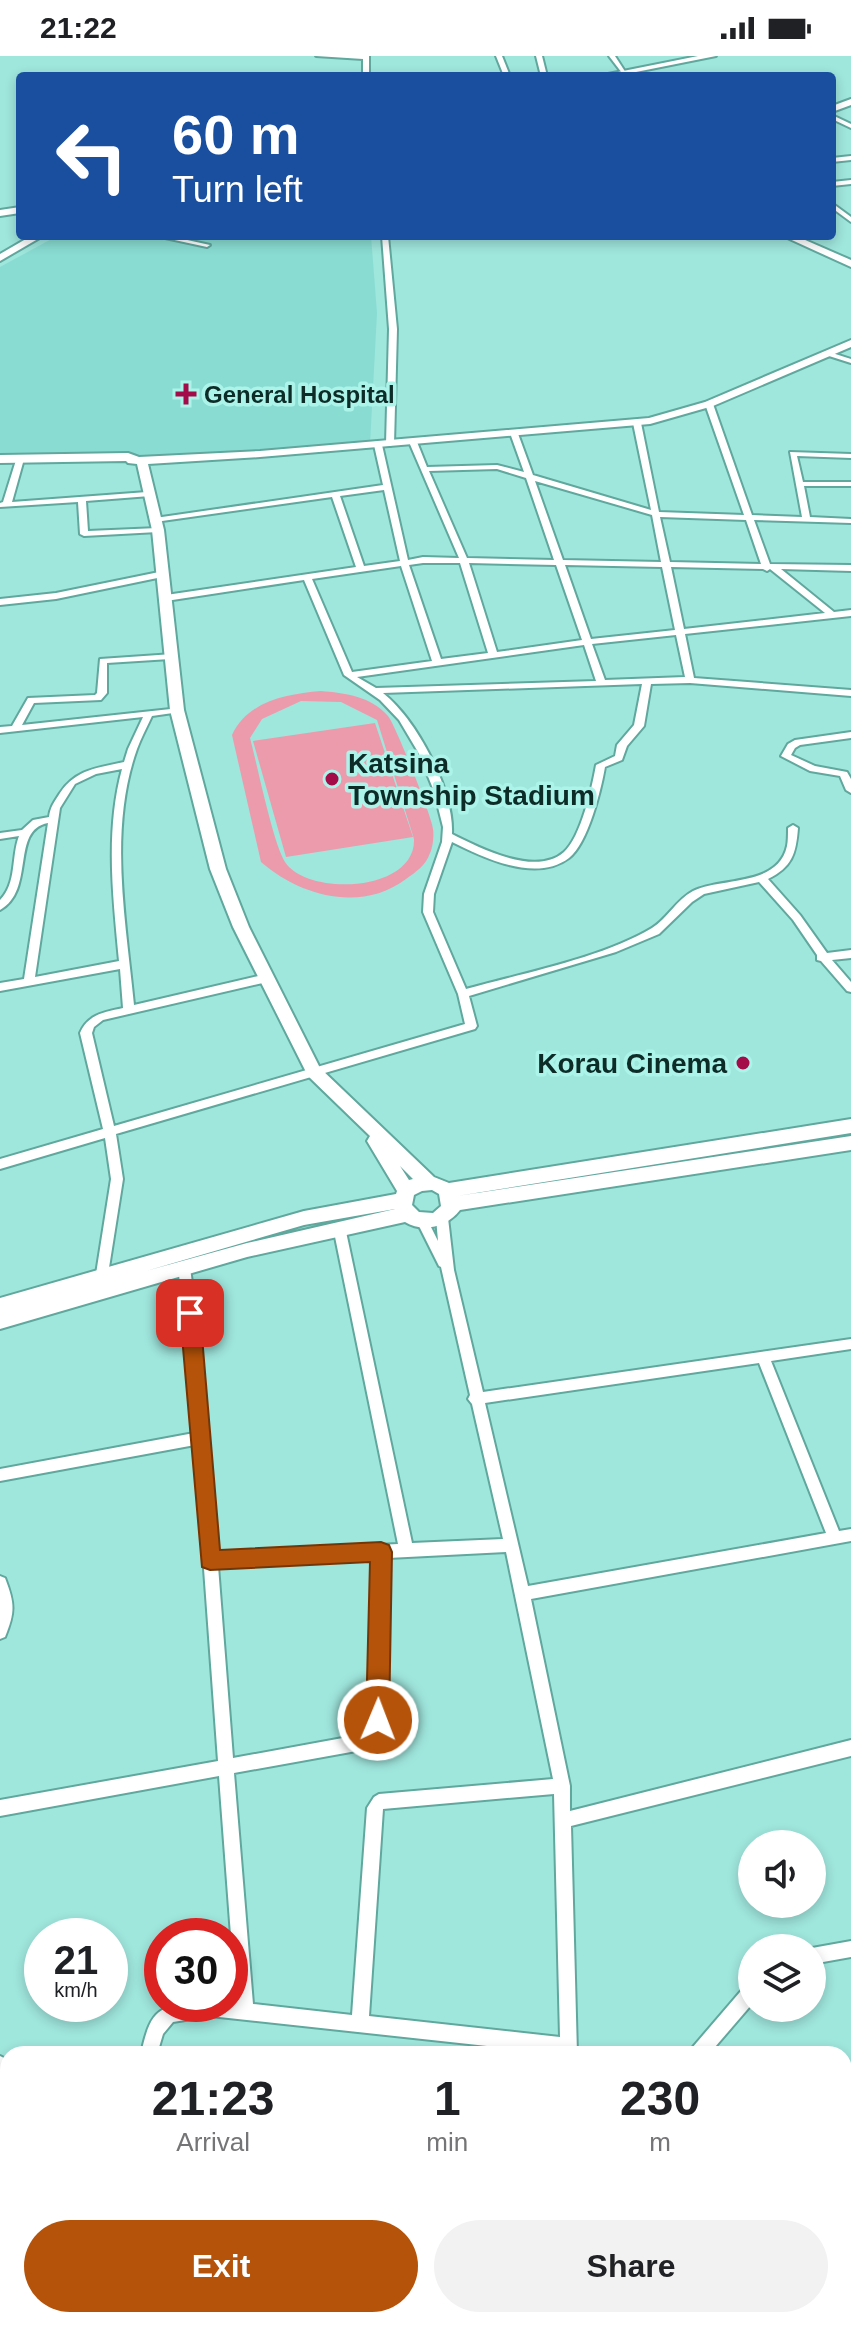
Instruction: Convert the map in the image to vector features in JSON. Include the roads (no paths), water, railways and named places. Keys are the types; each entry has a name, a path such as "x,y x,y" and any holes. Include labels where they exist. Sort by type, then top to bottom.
{"street":[{"path":"319,56 366,57"},
{"path":"612,56 624,72 712,56"},
{"path":"0,258 31,240"},
{"path":"180,240 207,245"},
{"path":"385,240 393,329 384,444 387,487 404,561 437,662"},
{"path":"797,240 851,264"},
{"path":"0,459 132,461 637,423 709,404 832,354 851,343"},
{"path":"832,354 851,361"},
{"path":"709,404 770,568 832,615"},
{"path":"637,423 690,680"},
{"path":"514,433 601,681"},
{"path":"413,442 464,561 493,654"},
{"path":"807,520 793,454 851,456"},
{"path":"20,459 3,504 82,501 146,490"},
{"path":"132,461 146,490 156,525 164,574 177,710 218,869 314,1072 447,1204 448,1270 475,1399 523,1594 562,1786 569,2046"},
{"path":"427,469 490,467 656,514 851,521"},
{"path":"800,484 851,484"},
{"path":"82,501 86,535 387,487"},
{"path":"335,494 361,569"},
{"path":"166,598 404,561 851,568"},
{"path":"0,602 56,596 164,574"},
{"path":"0,1164 468,1029 471,1021 463,994 428,912 426,900 448,836 441,796 411,731 392,706 349,675 307,577"},
{"path":"349,675 585,642 851,613"},
{"path":"15,728 31,700 98,698 102,693 103,661 170,656"},
{"path":"448,836 505,862 544,862 568,854 580,836 594,800 601,765 619,758 622,745 639,726 647,680"},
{"path":"372,691 690,680 851,693"},
{"path":"0,730 177,710"},
{"path":"129,1011 118,853 125,765 148,715"},
{"path":"851,735 798,742 786,756 798,764 844,774 851,790"},
{"path":"29,982 55,808 72,782 93,772 125,765"},
{"path":"0,906 9,896 20,833 30,821 53,819"},
{"path":"463,994 656,931 698,892 763,880 789,856 794,843 793,828"},
{"path":"0,836 20,833"},
{"path":"763,880 772,896 787,906 821,957 851,988"},
{"path":"821,957 851,954"},
{"path":"0,987 125,964"},
{"path":"102,1274 116,1203 117,1179 110,1133 86,1033 89,1025 100,1017 267,978"},
{"path":"447,1204 851,1126"},
{"path":"370,1128 409,1207 448,1270"},
{"path":"0,1306 304,1218 447,1204 851,1143"},
{"path":"0,1321 409,1207 428,1182"},
{"path":"339,1227 406,1550"},
{"path":"184,1268 239,1918"},
{"path":"475,1399 851,1344"},
{"path":"763,1358 835,1537"},
{"path":"0,1475 200,1438"},
{"path":"523,1594 851,1535"},
{"path":"210,1560 511,1545"},
{"path":"0,1808 362,1742 372,1734 378,1720 381,1552"},
{"path":"0,1583 7,1612 0,1632"},
{"path":"565,1820 851,1748"},
{"path":"360,2024 375,1808 379,1802 562,1786"},
{"path":"826,1953 851,1949"},
{"path":"705,2046 738,2007"},
{"path":"248,2011 537,2046"},
{"path":"151,2046 158,2022"}],"place":[{"name":"General Hospital","path":"186,394"},
{"name":"Katsina Township Stadium","path":"332,779"},
{"name":"Korau Cinema","path":"743,1063"}]}
